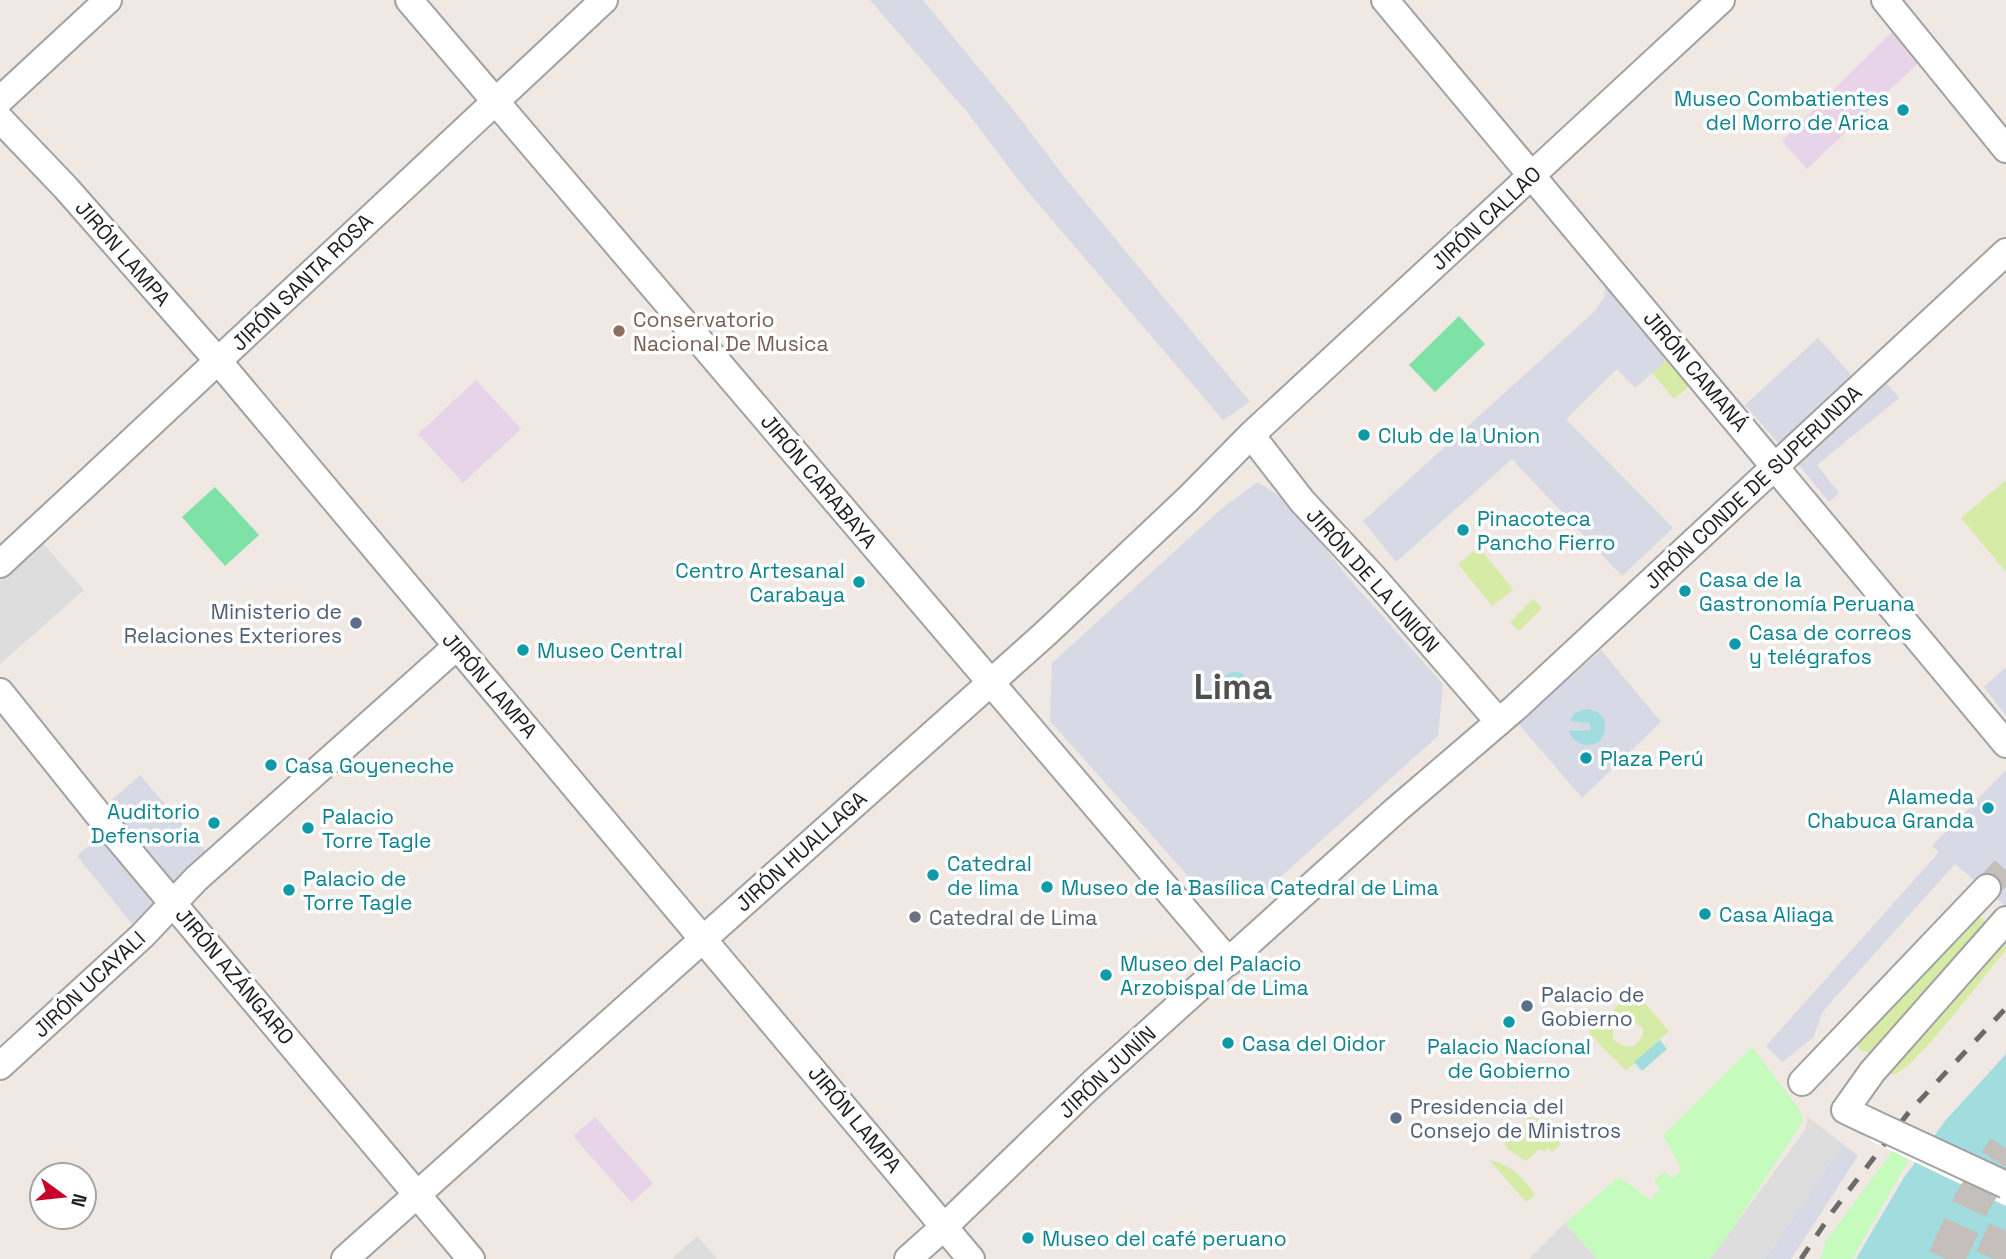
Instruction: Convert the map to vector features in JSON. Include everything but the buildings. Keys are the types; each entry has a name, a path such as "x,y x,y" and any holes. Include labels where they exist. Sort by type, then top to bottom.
{"street":[{"path":"0,100 108,0"},
{"name":"JIRÓN CARABAYA","path":"410,0 1229,962"},
{"name":"JIRÓN SANTA ROSA","path":"0,564 604,0"},
{"name":"JIRÓN CAMANÁ","path":"1385,0 2006,744"},
{"name":"JIRÓN CALLAO","path":"1251,436 1721,0"},
{"path":"1885,0 2006,149"},
{"name":"JIRÓN LAMPA","path":"0,119 66,188 219,362 971,1259"},
{"name":"JIRÓN CONDE DE SUPERUNDA","path":"1499,722 2006,252"},
{"name":"JIRÓN HUALLAGA","path":"345,1259 991,682 1159,526 1251,436"},
{"name":"JIRÓN DE LA UNIÓN","path":"1251,436 1302,501 1374,578 1499,722"},
{"name":"JIRÓN UCAYALI","path":"0,1066 142,936 196,879 457,646"},
{"name":"JIRÓN AZÁNGARO","path":"0,692 97,813 471,1259"},
{"name":"JIRÓN JUNÍN","path":"908,1259 1093,1083 1395,810 1499,722"},
{"path":"1802,1082 1987,888"},
{"path":"2006,920 1872,1072 1856,1115 2006,1185"}],"shaded area":[{"path":"870,0 923,0 1250,402 1223,420 1023,186 967,112"},
{"path":"1893,31 1918,63 1807,169 1782,141"},
{"path":"1606,283 1671,357 1635,388 1617,369 1566,419 1673,528 1622,576 1512,459 1396,562 1363,521 1594,312 1604,298"},
{"path":"1818,338 1854,378 1780,445 1745,405"},
{"path":"476,380 521,429 463,483 418,434"},
{"path":"1886,382 1899,398 1817,465 1839,493 1829,502 1794,459"},
{"path":"1258,482 1288,502 1352,582 1443,684 1438,736 1258,897 1204,894 1050,721 1052,663 1221,509"},
{"path":"41,541 84,590 0,664 0,577"},
{"name":"Plaza Perú","path":"1600,649 1661,722 1582,798 1517,722"},
{"path":"2006,667 2006,716 1984,687"},
{"path":"2006,770 2006,907 1955,864 1823,1011 1813,1038 1782,1062 1766,1046 1939,852 1932,846"},
{"path":"140,775 215,862 142,936 77,856 109,828 97,813"},
{"path":"595,1117 653,1183 632,1203 573,1136"},
{"path":"1808,1117 1843,1144 1765,1259 1710,1259 1805,1130"},
{"path":"1843,1144 1858,1156 1791,1259 1765,1259"},
{"path":"1565,1223 1597,1259 1529,1259"},
{"path":"697,1236 717,1259 672,1259"}],"green space":[{"path":"1459,316 1485,344 1435,392 1409,365"},
{"path":"1671,357 1693,383 1674,399 1652,373"},
{"path":"2006,480 2006,572 1961,518"},
{"path":"215,487 259,535 225,566 182,517"},
{"path":"1479,547 1513,590 1492,606 1458,564"},
{"path":"1533,599 1542,608 1519,631 1510,622"},
{"path":"1975,916 1982,918 1987,925 1871,1053 1860,1050 1857,1043"},
{"path":"2006,942 2006,950 1951,1019 1918,1056 1893,1075 1890,1071 1891,1065"},
{"path":"1634,991 1669,1031 1626,1071 1588,1032 1606,1017 1613,1025 1613,1040 1627,1047 1634,1046 1643,1036 1643,1028 1633,1021 1622,1020 1613,1010"},
{"path":"1752,1047 1801,1112 1803,1121 1719,1249 1710,1259 1597,1259 1565,1223 1619,1177 1650,1200 1660,1190 1654,1181 1664,1172 1673,1178 1682,1170 1663,1135"},
{"path":"1528,1117 1538,1119 1561,1144 1552,1152 1548,1148 1544,1151 1539,1149 1526,1161 1506,1148 1505,1137 1511,1139 1527,1123"},
{"path":"1911,1126 1917,1126 1924,1133 1852,1259 1820,1259 1826,1241"},
{"path":"1489,1160 1516,1173 1535,1195 1526,1202"}],"water":[{"path":"1235,672 1241,673 1249,681 1249,693 1241,701 1235,702 1229,701 1221,693 1220,687 1221,681 1229,673"},
{"path":"1586,709 1598,712 1605,725 1599,742 1590,745 1578,742 1569,731 1590,730 1590,723 1570,721 1575,713"},
{"path":"1660,1040 1667,1049 1642,1071 1634,1062"},
{"path":"2006,1054 2006,1259 1856,1259 1903,1179 1945,1121"}],"pier":[{"path":"1884,1112 2006,1171 2006,1206 1869,1140"}],"tunnel":[{"path":"1987,888 2006,867"},
{"path":"1946,1259 1972,1202 2006,1148"},
{"path":"1993,1259 2006,1231"}],"railway":[{"path":"1801,1259 1833,1211 1909,1112 2006,1008"}],"place":[{"name":"Museo Combatientes del Morro de Arica","path":"1903,110"},
{"name":"Conservatorio Nacional De Musica","path":"619,331"},
{"name":"Club de la Union","path":"1364,435"},
{"name":"Pinacoteca Pancho Fierro","path":"1463,530"},
{"name":"Centro Artesanal Carabaya","path":"859,582"},
{"name":"Casa de la Gastronomía Peruana","path":"1685,591"},
{"name":"Ministerio de Relaciones Exteriores","path":"356,623"},
{"name":"Casa de correos y telégrafos","path":"1735,644"},
{"name":"Museo Central","path":"523,650"},
{"name":"Plaza Perú","path":"1586,758"},
{"name":"Casa Goyeneche","path":"271,765"},
{"name":"Alameda Chabuca Granda","path":"1988,808"},
{"name":"Auditorio Defensoria","path":"214,823"},
{"name":"Palacio Torre Tagle","path":"308,828"},
{"name":"Catedral de lima","path":"933,875"},
{"name":"Museo de la Basílica Catedral de Lima","path":"1047,887"},
{"name":"Palacio de Torre Tagle","path":"289,890"},
{"name":"Casa Aliaga","path":"1705,914"},
{"name":"Catedral de Lima","path":"915,917"},
{"name":"Museo del Palacio Arzobispal de Lima","path":"1106,975"},
{"name":"Palacio de Gobierno","path":"1527,1006"},
{"name":"Palacio Nacíonal de Gobierno","path":"1509,1022"},
{"name":"Casa del Oidor","path":"1228,1043"},
{"name":"Presidencia del Consejo de Ministros","path":"1396,1118"},
{"name":"Museo del café peruano","path":"1028,1238"}],"district":[{"name":"Lima","path":"1233,687"}]}
